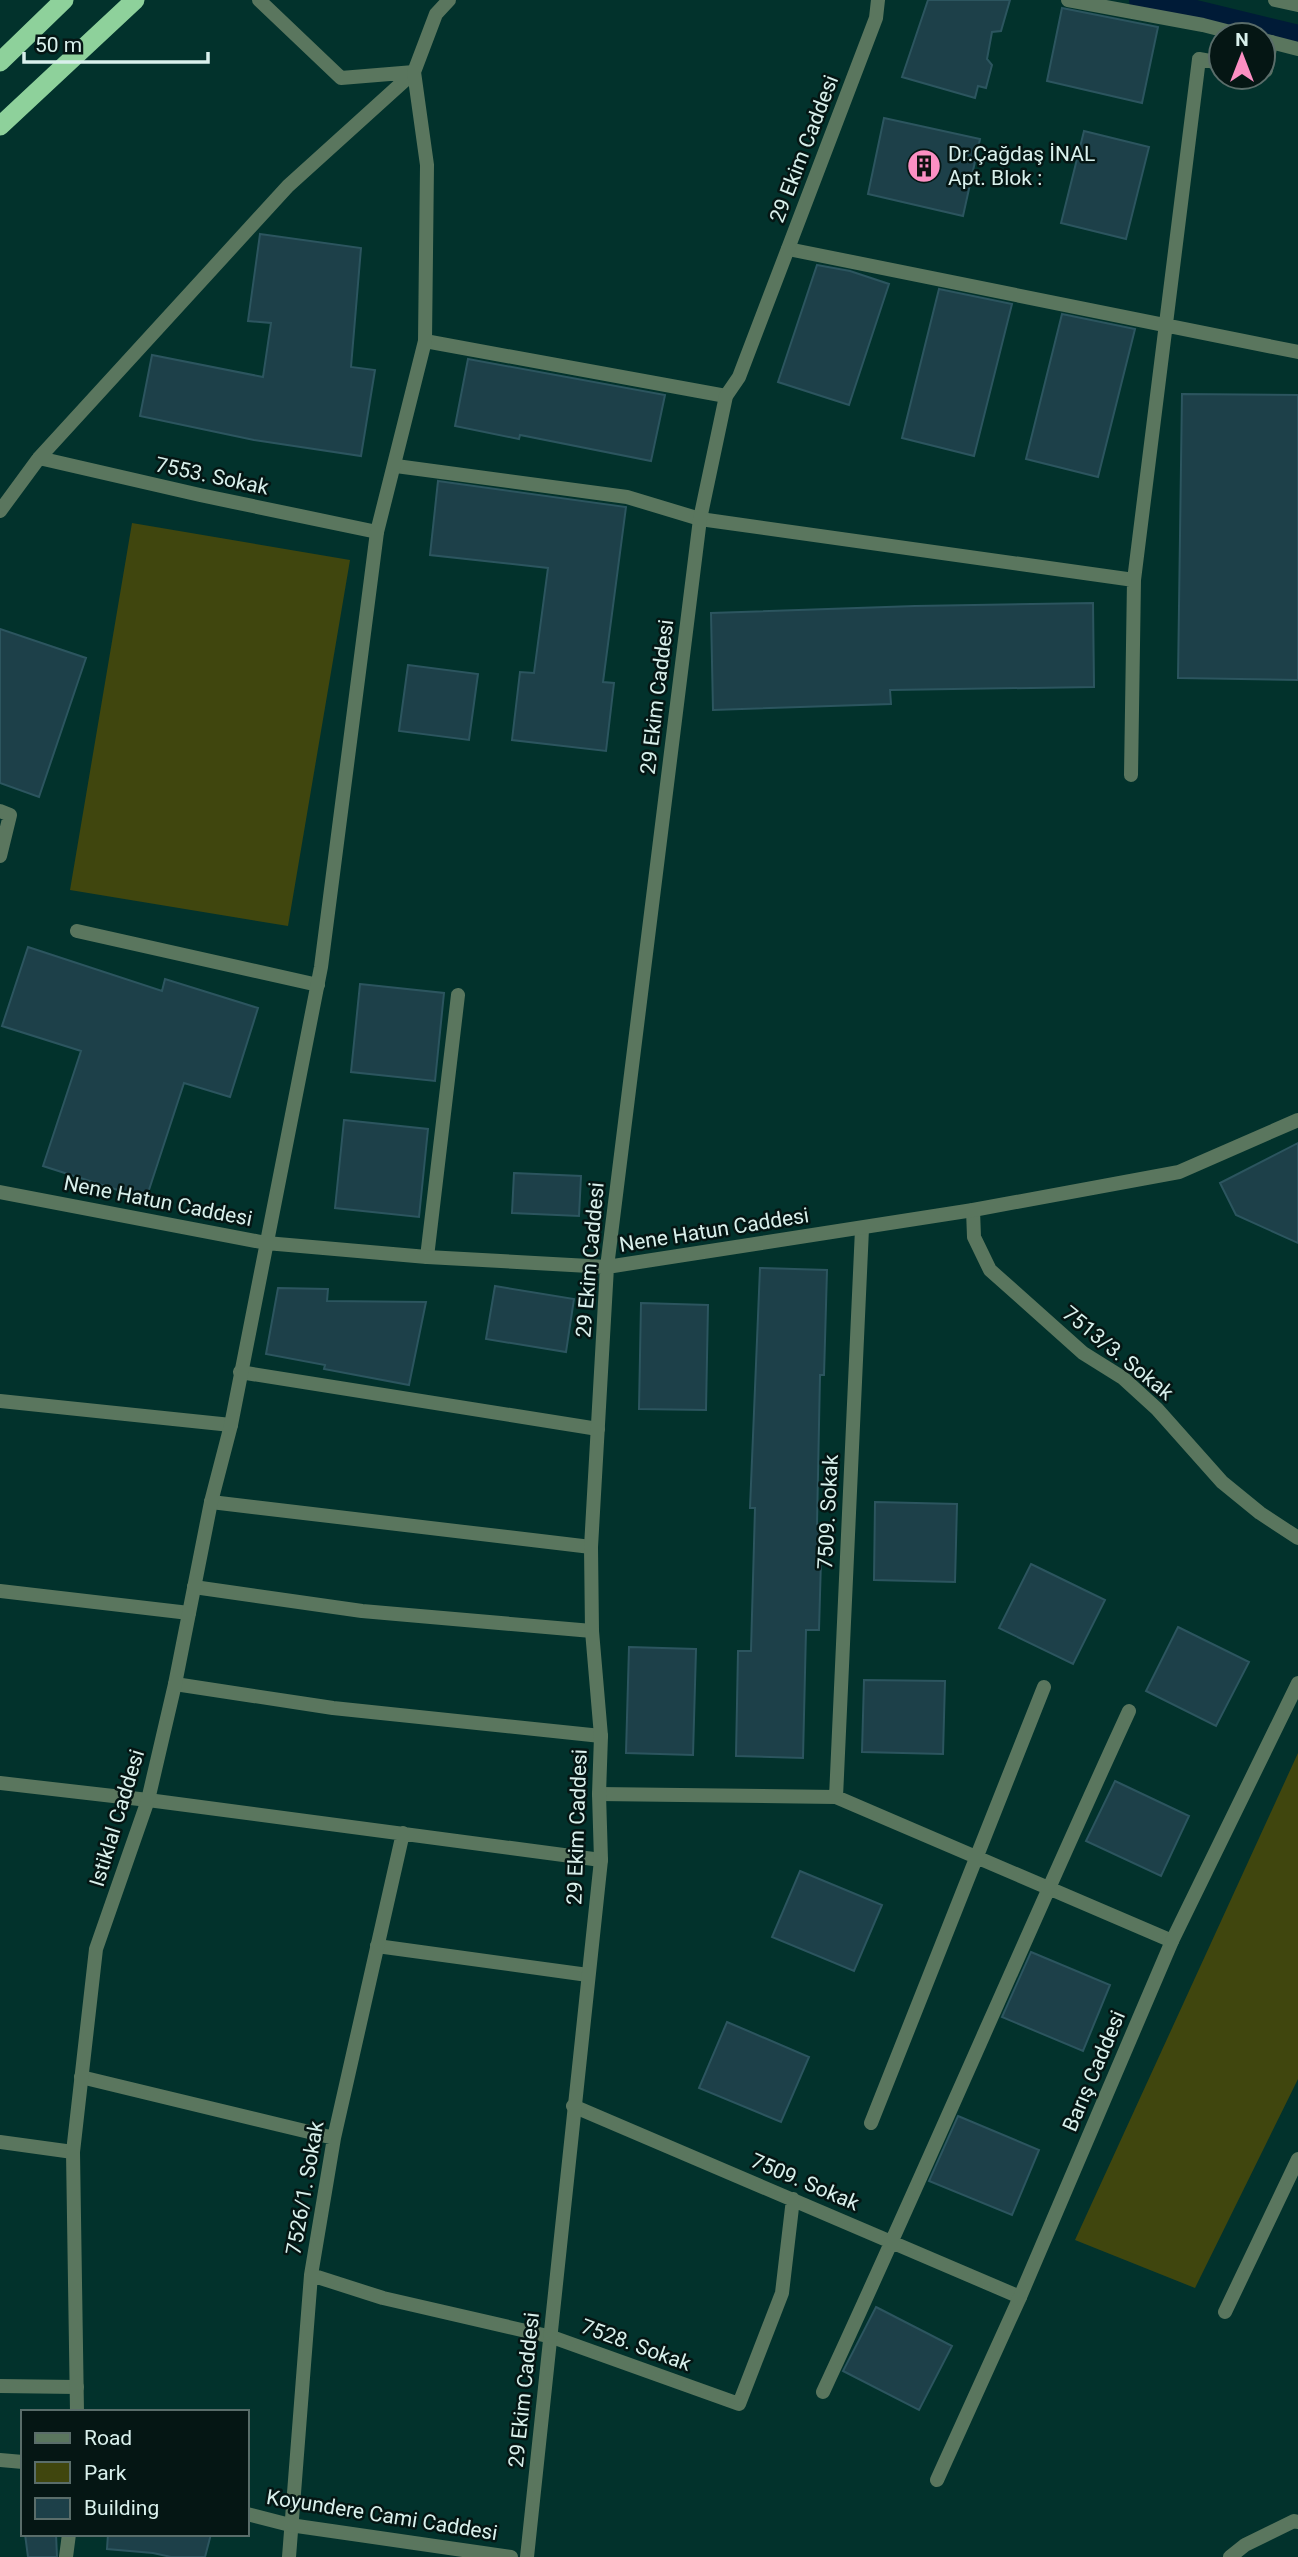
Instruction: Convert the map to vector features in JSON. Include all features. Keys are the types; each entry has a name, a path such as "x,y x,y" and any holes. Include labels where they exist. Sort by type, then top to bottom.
{"highway":[{"path":"0,62 64,0"},
{"path":"0,126 135,0"}],"street":[{"path":"259,0 341,78 414,72"},
{"path":"0,511 39,458 288,186 414,72 436,14 449,0"},
{"name":"29 Ekim Caddesi","path":"527,2557 601,1860 601,1736 592,1631 591,1547 607,1267 700,519 726,396 739,377 876,18 878,0"},
{"path":"1068,0 1207,26"},
{"path":"1275,0 1298,5"},
{"path":"1277,44 1298,49"},
{"path":"1131,775 1134,580 1199,60 1207,61"},
{"name":"Istiklal Caddesi","path":"77,2410 73,2152 96,1949 148,1800 175,1684 211,1502 231,1424 318,985 377,532 396,466 425,341 427,165 414,72"},
{"path":"788,249 1298,352"},
{"path":"425,341 726,396"},
{"name":"7553. Sokak","path":"39,458 377,532"},
{"path":"396,466 627,496 700,519 1134,580"},
{"path":"0,811 10,815 0,856"},
{"path":"77,931 318,985"},
{"path":"427,1256 458,995"},
{"name":"Nene Hatun Caddesi","path":"0,1192 266,1243 607,1267 862,1229 1179,1172 1298,1120"},
{"name":"7513/3. Sokak","path":"973,1210 974,1237 990,1270 1083,1353 1123,1378 1157,1409 1222,1482 1260,1513 1298,1538"},
{"name":"7509. Sokak","path":"836,1797 862,1229"},
{"path":"240,1371 598,1429"},
{"path":"0,1401 231,1424"},
{"path":"211,1502 591,1547"},
{"path":"194,1587 362,1611 592,1631"},
{"path":"0,1591 189,1612"},
{"path":"175,1684 333,1708 601,1736"},
{"name":"Barış Caddesi","path":"937,2480 1020,2297 1172,1941 1298,1684"},
{"path":"871,2123 1044,1687"},
{"path":"823,2392 893,2242 1047,1888 1129,1711"},
{"path":"0,1783 601,1860"},
{"path":"599,1794 836,1797 1172,1941"},
{"name":"7526/1. Sokak","path":"289,2557 311,2275 334,2138 403,1833"},
{"path":"377,1947 588,1975"},
{"path":"81,2077 334,2138"},
{"name":"7509. Sokak","path":"573,2106 1020,2297"},
{"path":"0,2142 73,2152"},
{"path":"1225,2312 1298,2159"},
{"name":"7528. Sokak","path":"311,2275 383,2298 552,2337 739,2404 782,2293 793,2199"},
{"path":"0,2386 77,2387"},
{"path":"0,2460 21,2462"},
{"name":"Koyundere Cami Caddesi","path":"248,2514 290,2525 511,2557"},
{"path":"1230,2557 1245,2545 1294,2521 1298,2522"},
{"path":"66,2557 69,2536"}],"green space":[{"path":"132,523 350,560 288,926 70,890"},
{"path":"1298,1753 1298,2079 1195,2288 1075,2240"}],"building":[{"path":"928,0 1010,0 1001,31 992,32 987,59 992,65 986,88 978,86 975,98 902,77"},
{"name":"Dr.Çağdaş İNAL Apt. Blok :","path":"1062,8 1158,27 1142,103 1047,81"},
{"name":"Dr.Çağdaş İNAL Apt. Blok :","path":"884,118 980,139 963,216 868,194"},
{"path":"1084,131 1149,147 1126,239 1061,223"},
{"path":"260,234 361,248 351,367 375,370 361,456 254,440 140,416 152,355 263,377 271,323 248,321"},
{"path":"817,265 850,271 889,284 849,405 778,382"},
{"path":"939,289 1012,304 974,456 902,438"},
{"path":"1062,314 1135,329 1098,477 1026,459"},
{"path":"468,359 665,395 651,461 520,435 519,439 455,426"},
{"path":"1182,394 1298,395 1298,680 1178,678"},
{"path":"438,481 626,507 603,682 614,683 606,751 512,740 520,672 534,673 548,568 430,555"},
{"path":"1093,603 1094,687 890,690 891,704 713,710 711,613"},
{"path":"0,629 86,658 39,797 0,783"},
{"path":"408,665 478,674 469,740 399,731"},
{"path":"28,947 162,991 165,979 258,1008 230,1097 184,1083 146,1199 43,1166 81,1051 2,1026"},
{"path":"360,984 444,993 435,1081 351,1072"},
{"path":"344,1120 428,1129 419,1217 335,1208"},
{"path":"1298,1143 1298,1243 1236,1215 1220,1183"},
{"path":"514,1173 581,1176 579,1216 512,1213"},
{"path":"760,1268 827,1270 824,1375 820,1375 817,1524 822,1524 819,1630 806,1630 803,1758 736,1756 738,1651 751,1651 755,1508 750,1508"},
{"path":"495,1286 574,1299 566,1352 486,1339"},
{"path":"278,1288 328,1289 327,1301 426,1302 409,1385 324,1369 325,1365 266,1354"},
{"path":"641,1303 708,1305 706,1410 639,1409"},
{"path":"875,1502 957,1504 955,1582 874,1580"},
{"path":"1031,1564 1105,1600 1073,1664 999,1628"},
{"path":"1178,1627 1249,1662 1216,1726 1146,1691"},
{"path":"629,1647 696,1649 693,1755 626,1753"},
{"path":"864,1680 945,1681 943,1754 862,1752"},
{"path":"1115,1781 1189,1816 1161,1876 1086,1841"},
{"path":"800,1871 882,1905 854,1971 772,1937"},
{"path":"1031,1952 1110,1985 1083,2051 1002,2017"},
{"path":"727,2022 809,2057 781,2122 699,2088"},
{"path":"958,2116 1039,2150 1012,2215 929,2181"},
{"path":"876,2307 952,2346 919,2410 843,2371"},
{"path":"25,2536 56,2536 57,2557 28,2557"},
{"path":"108,2536 210,2536 205,2557 171,2557 107,2549"}],"waterway":[{"path":"1142,0 1298,38"}],"place":[{"name":"Dr.Çağdaş İNAL Apt. Blok :","path":"924,166"}]}
